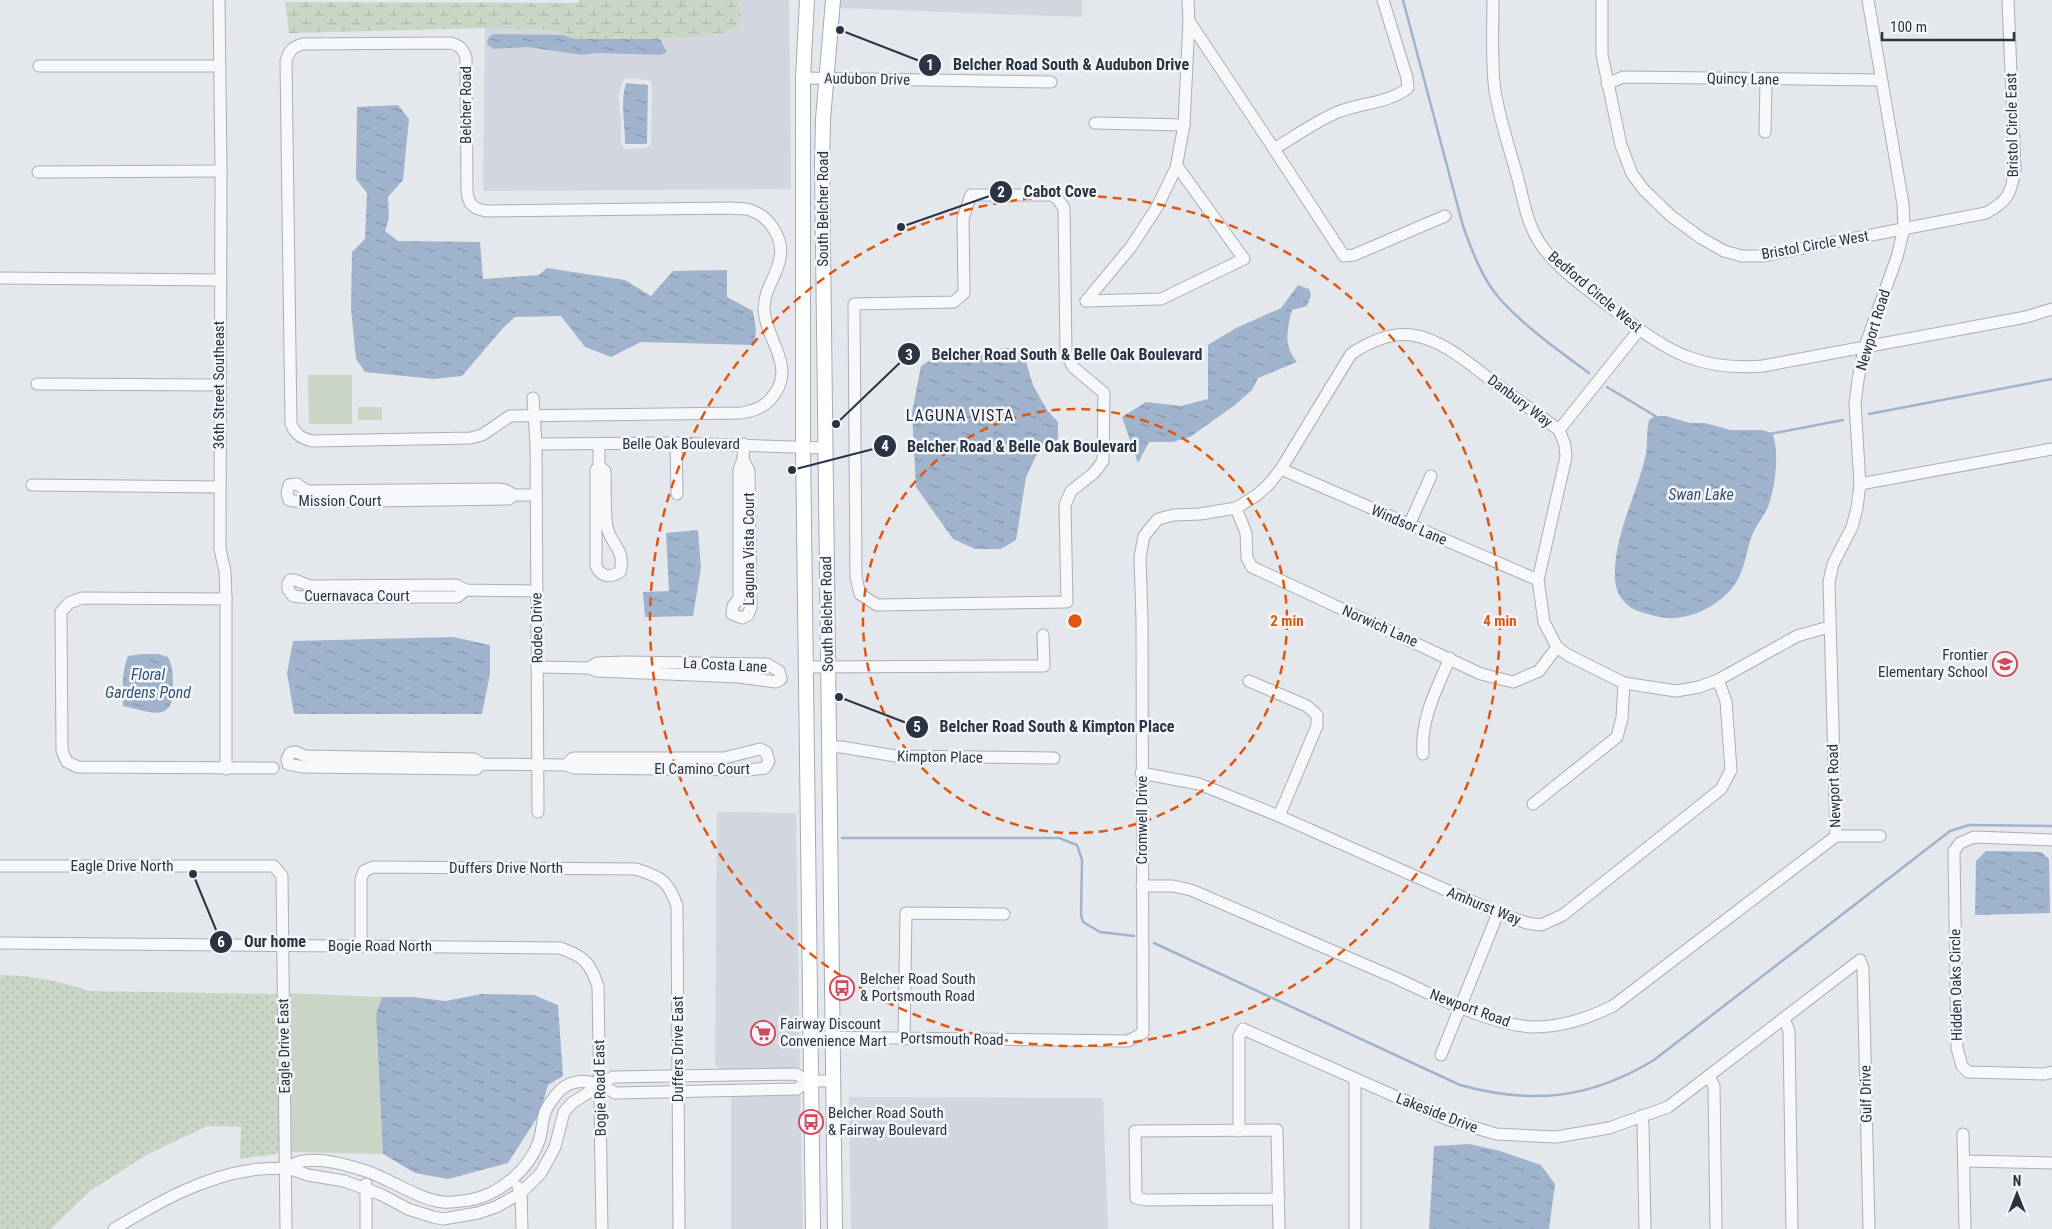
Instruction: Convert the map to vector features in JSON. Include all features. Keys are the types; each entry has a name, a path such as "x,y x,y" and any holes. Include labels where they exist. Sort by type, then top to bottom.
{"main road":[{"name":"South Belcher Road","path":"807,0 803,78 803,446 813,1229"},
{"name":"South Belcher Road","path":"833,0 826,78 822,163 835,1229"}],"street":[{"name":"36th Street Southeast","path":"218,0 221,171 219,487 220,549 225,571 226,599 226,769"},
{"path":"1176,166 1244,259 1161,298 1086,301 1130,247 1157,207 1176,166 1184,125 1190,21 1188,0"},
{"path":"1274,150 1336,112 1398,96 1408,88 1407,78 1383,0"},
{"name":"Bedford Circle West","path":"1493,0 1495,92 1529,219 1538,240 1556,263 1639,330 1677,353 1717,366 1740,368 1763,366 1864,349 2026,317 2052,310"},
{"name":"Bristol Circle West","path":"1602,0 1602,55 1621,145 1632,174 1644,190 1671,216 1701,238 1724,251 1742,256 1762,256 1904,228"},
{"name":"Newport Road","path":"1142,886 1173,886 1192,890 1460,1006 1507,1024 1533,1027 1560,1025 1588,1018 1614,1006 1836,836 1829,582 1833,564 1852,527 1857,508 1860,484 1855,404 1864,349 1897,257 1904,228 1903,204 1868,0"},
{"name":"Bristol Circle East","path":"1904,228 1986,214 2002,204 2012,190 2015,169 2008,0"},
{"path":"1190,21 1344,256 1354,255 1444,216"},
{"name":"Belcher Road","path":"450,43 458,45 464,50 466,58 467,192 468,202 475,209 731,208 750,210 765,219 775,229 780,244 780,258 766,293 764,307 765,320 776,345 783,372 780,386 772,399 758,410 742,413 535,415 510,416 482,435 471,438 312,440 302,438 294,432 291,424 286,61 288,53 294,47 302,44 450,43"},
{"path":"39,66 220,66"},
{"name":"Audubon Drive","path":"803,78 1051,82"},
{"name":"Quincy Lane","path":"1607,84 1623,78 1881,80"},
{"path":"1765,132 1766,80"},
{"path":"1095,122 1184,125"},
{"path":"38,172 221,171"},
{"path":"971,195 1051,195 1057,198 1064,208 1066,353 1073,366 1104,393 1103,461 1094,473 1071,491 1065,505 1067,602 877,605 860,594 856,578 854,449 854,304 954,302 964,293 963,218 971,195"},
{"path":"0,278 219,280"},
{"path":"1559,430 1639,330"},
{"name":"Danbury Way","path":"1140,557 1144,536 1158,519 1174,515 1200,514 1236,508 1270,484 1351,354 1368,343 1393,336 1410,335 1422,337 1449,349 1559,430 1565,445 1566,457 1538,580 1544,622 1557,647"},
{"path":"37,384 219,385"},
{"path":"533,398 536,444"},
{"path":"676,443 677,494"},
{"name":"Belle Oak Boulevard","path":"536,444 676,443 825,448"},
{"name":"Rodeo Drive","path":"536,444 538,812"},
{"path":"599,444 600,466 605,471 607,528 621,553 622,564 620,572 605,576 599,573 596,566 596,470 600,466"},
{"name":"Laguna Vista Court","path":"743,459 749,471 751,607 748,615 742,618 732,614 733,606 739,598 739,470 743,459 744,444"},
{"path":"1860,484 2052,448"},
{"name":"Windsor Lane","path":"1281,469 1538,580"},
{"path":"1409,525 1431,476"},
{"name":"Mission Court","path":"514,495 509,499 301,502 289,500 287,493 289,485 297,484 307,491 497,489 506,490 514,495 536,495"},
{"path":"32,485 219,487"},
{"name":"Norwich Lane","path":"1236,508 1246,533 1247,558 1252,566 1481,674 1513,682 1538,671 1557,647"},
{"name":"Cromwell Drive","path":"1094,1041 1128,1041 1142,1033 1142,620 1140,557"},
{"name":"Cuernavaca Court","path":"466,590 457,596 301,597 293,596 288,590 288,583 290,580 295,580 310,586 456,585 466,590 536,590"},
{"path":"226,599 82,598 68,603 61,612 62,751 67,762 78,766 273,768"},
{"path":"1557,647 1568,655 1624,683 1676,691 1699,687 1718,680 1797,636 1829,627"},
{"path":"806,667 1044,666 1044,635"},
{"path":"1423,754 1422,738 1429,711 1450,658"},
{"name":"La Costa Lane","path":"538,668 589,668 597,672 739,677 776,682 780,679 780,671 767,664 616,662 597,663 589,668"},
{"name":"Amhurst Way","path":"1141,773 1199,784 1278,816 1498,913 1541,926 1563,915 1720,789 1731,770 1726,702 1718,680"},
{"path":"1249,681 1307,706 1317,715 1317,726 1278,816"},
{"path":"1533,804 1617,736 1622,718 1624,683"},
{"name":"Kimpton Place","path":"828,747 841,747 896,756 1054,758"},
{"name":"El Camino Court","path":"482,764 476,769 303,767 288,764 287,759 290,752 296,752 305,756 474,759 482,764 566,765 574,768 748,770 765,768 769,761 766,752 760,749 724,758 573,758 566,765"},
{"path":"1836,836 1880,836"},
{"name":"Hidden Oaks Circle","path":"2052,840 1974,838 1960,843 1954,851 1957,1048 1962,1066 1968,1072 2045,1074 2052,1072"},
{"name":"Eagle Drive North","path":"0,866 274,866"},
{"name":"Eagle Drive East","path":"274,866 282,876 286,1229"},
{"name":"Duffers Drive North","path":"361,946 361,879 364,871 373,867 636,869 657,876"},
{"name":"Duffers Drive East","path":"657,876 671,889 677,906 679,1229"},
{"path":"904,1039 906,913 1004,914"},
{"path":"1440,1055 1498,913"},
{"name":"Bogie Road North","path":"0,943 560,948 578,954"},
{"name":"Bogie Road East","path":"578,954 592,968 598,986 602,1229"},
{"name":"Lakeside Drive","path":"1239,1131 1239,1036 1243,1029 1449,1120 1496,1134 1556,1137 1609,1128 1668,1106 1860,960"},
{"name":"Gulf Drive","path":"1860,960 1862,968 1869,1229"},
{"path":"1784,1019 1788,1031 1792,1229"},
{"name":"Portsmouth Road","path":"811,1037 1094,1041"},
{"path":"759,1074 760,1090"},
{"path":"285,1167 308,1175 344,1180 382,1195 443,1224 496,1207 521,1193 541,1174 555,1147 564,1112 572,1103 614,1077 796,1074 810,1082"},
{"path":"1709,1076 1714,1086 1716,1229"},
{"path":"1355,1079 1355,1229"},
{"path":"114,1229 176,1194 213,1178 252,1170 285,1167 303,1160 324,1161 368,1172 427,1198 444,1202 472,1200 491,1192 513,1179 525,1167 539,1142 546,1110 560,1089 577,1081 601,1084 615,1093 797,1089 810,1082 833,1081"},
{"path":"1641,1116 1643,1124 1644,1229"},
{"path":"1278,1199 1146,1200 1136,1198 1136,1131 1277,1130 1280,1229"},
{"path":"1964,1134 1965,1229"},
{"path":"1964,1161 2052,1163"},
{"path":"366,1229 368,1172"},
{"path":"513,1179 521,1193 522,1229"},
{"path":"443,1224 444,1202"}],"shaded area":[{"path":"739,0 789,0 791,189 483,191 485,28 549,30 563,35 494,49 527,47 582,55 597,53 660,55 666,48 660,39 718,34 741,6","holes":["626,78 649,80 652,85 651,144 647,148 625,149 621,144 621,117 618,96 623,81"]},
{"path":"837,0 1082,0 1082,17 838,8"},
{"path":"717,812 796,813 800,1077 731,1076 715,1065"},
{"path":"800,1087 803,1229 731,1229 731,1088"},
{"path":"849,1097 1103,1098 1108,1229 851,1229"}],"green space":[{"path":"580,0 739,0 741,14 738,25 733,29 718,34 661,39 575,39 549,30 485,28 289,33 285,2 577,3"},
{"path":"308,375 352,375 352,424 309,424"},
{"path":"358,407 382,407 382,420 358,420"},
{"path":"0,975 45,979 89,991 278,994 280,1147 277,1154 240,1159 241,1127 207,1126 148,1154 90,1191 51,1229 0,1229"},
{"path":"287,993 382,997 376,1014 383,1154 292,1152 289,1144"}],"water":[{"path":"493,34 563,35 575,39 660,39 667,52 660,55 597,53 582,55 527,47 494,49 487,42"},
{"path":"626,83 648,85 647,144 625,144 623,105"},
{"path":"398,105 409,119 403,180 388,197 389,218 385,231 398,241 480,242 483,279 539,275 547,268 625,280 651,296 673,271 727,270 727,297 753,311 756,330 754,345 641,342 611,357 585,347 561,316 515,317 503,328 462,376 434,379 365,372 356,359 351,309 352,252 365,239 367,193 356,179 357,107"},
{"path":"1298,285 1309,289 1311,295 1307,306 1292,310 1289,324 1288,343 1297,362 1258,378 1252,390 1235,405 1190,437 1172,442 1149,442 1138,463 1122,417 1146,402 1181,406 1208,399 1208,345 1236,328 1281,308"},
{"path":"1007,348 1018,352 1026,362 1033,385 1047,410 1058,422 1058,439 1036,456 1026,477 1016,540 1001,549 975,549 953,539 916,487 912,412 921,366 935,357"},
{"name":"Swan Lake","path":"1655,416 1666,416 1690,423 1705,423 1730,430 1762,430 1772,433 1776,449 1776,470 1771,500 1753,533 1743,566 1734,586 1719,601 1709,607 1688,616 1677,618 1654,616 1636,610 1626,604 1617,590 1615,579 1618,547 1646,454 1649,420"},
{"path":"698,530 701,568 693,616 645,617 643,592 669,591 666,533"},
{"path":"453,637 490,645 490,674 482,714 294,714 287,673 293,641"},
{"name":"Floral Gardens Pond","path":"158,654 168,657 172,668 172,699 169,707 158,713 123,706 123,675 128,656"},
{"path":"1986,851 2041,852 2049,859 2050,913 1975,915 1976,861"},
{"path":"482,994 534,995 558,1005 563,1076 548,1085 540,1113 508,1163 448,1179 415,1173 383,1154 376,1014 382,997 413,997 445,1001"},
{"path":"1469,1144 1500,1151 1541,1165 1555,1184 1549,1229 1429,1229 1434,1146"}],"waterway":[{"path":"1403,0 1463,226 1483,273 1499,298 1520,319 1589,373"},
{"path":"1869,414 2052,379"},
{"path":"1607,387 1657,417"},
{"path":"1770,434 1843,420"},
{"path":"1154,943 1460,1085 1512,1095 1560,1095 1607,1083 1654,1060 1950,831 1969,825 2052,826"},
{"path":"842,838 1059,838 1077,845 1082,860 1081,915 1083,922 1100,932 1134,936"}],"place":[{"name":"Belcher Road South & Audubon Drive","path":"840,30"},
{"name":"Cabot Cove","path":"901,227"},
{"name":"Belcher Road South & Belle Oak Boulevard","path":"836,424"},
{"name":"Belcher Road & Belle Oak Boulevard","path":"792,470"},
{"name":"Frontier Elementary School","path":"2005,664"},
{"name":"Belcher Road South & Kimpton Place","path":"839,697"},
{"name":"Our home","path":"193,874"},
{"name":"Belcher Road South & Portsmouth Road","path":"842,988"},
{"name":"Fairway Discount Convenience Mart","path":"763,1033"},
{"name":"Belcher Road South & Fairway Boulevard","path":"811,1122"}],"district":[{"name":"LAGUNA VISTA","path":"960,415"}]}
